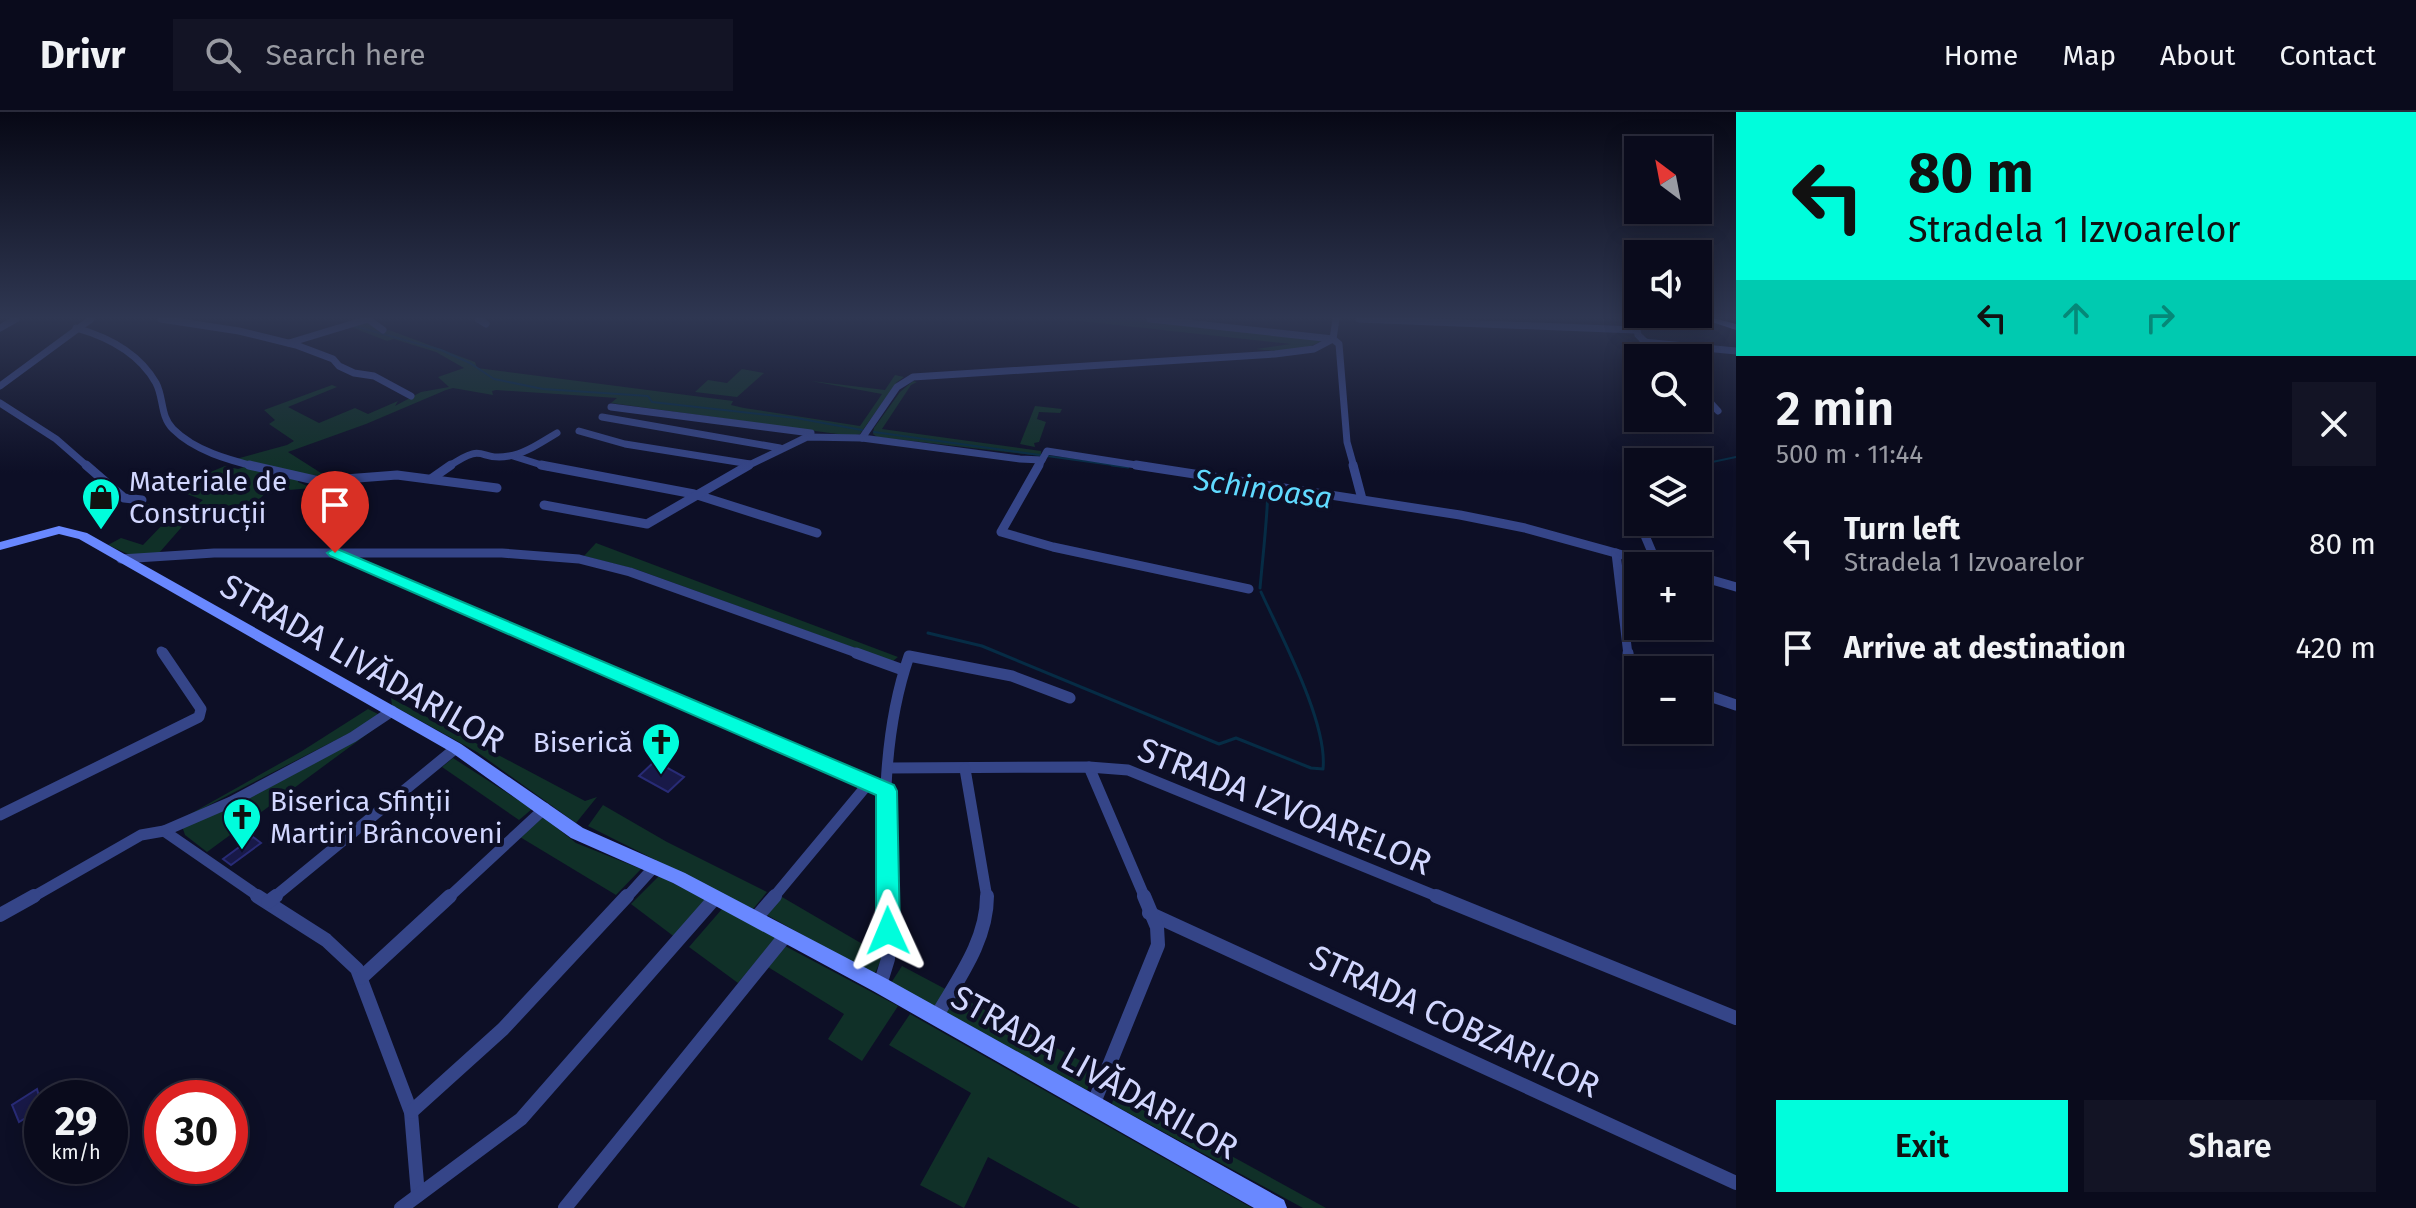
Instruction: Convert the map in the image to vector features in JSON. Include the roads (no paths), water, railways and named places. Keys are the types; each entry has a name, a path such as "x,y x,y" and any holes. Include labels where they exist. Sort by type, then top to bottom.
{"street":[{"path":"0,386 21,370"},
{"path":"145,370 157,384 163,414 173,429 205,450 242,463 319,481 382,475 497,488"},
{"path":"354,370 374,376 411,396"},
{"path":"862,438 897,387 913,377 1056,370"},
{"path":"1341,370 1347,442 1362,499"},
{"path":"0,403 56,439 124,498 142,500"},
{"path":"1712,404 1718,411"},
{"path":"611,407 825,437"},
{"path":"602,417 780,448"},
{"path":"579,431 625,444 750,464"},
{"path":"513,456 557,433"},
{"path":"544,505 610,520 647,524 661,518 694,494 807,437 862,438 1044,456 1362,499 1512,526 1624,558"},
{"path":"431,479 472,452 513,456 555,469 694,494 817,533"},
{"path":"1044,456 1001,532 1053,547 1249,589"},
{"name":"STRADA LIVĂDARILOR","path":"0,546 59,530 83,536 456,748 577,833 655,866 880,985 1276,1208"},
{"path":"121,559 214,553 502,553 579,559 630,572 903,670"},
{"path":"335,553 886,791"},
{"path":"1616,556 1628,656"},
{"path":"1712,580 1736,587"},
{"path":"0,815 142,747 202,712 161,651"},
{"path":"880,985 888,959 886,791 889,736 903,670 909,656 1018,677 1050,687 1070,698"},
{"path":"1712,697 1736,705"},
{"path":"0,915 141,835 164,831 231,802 353,737 392,711"},
{"path":"268,902 456,748"},
{"path":"1089,767 1157,927 1158,945 1093,1105"},
{"name":"STRADA IZVOARELOR","path":"889,768 1089,767 1128,770 1736,1018"},
{"path":"936,1017 973,953 987,917 987,898 965,769"},
{"path":"755,919 868,784"},
{"path":"361,978 545,808"},
{"path":"164,831 326,940 357,969 411,1112 418,1195"},
{"path":"411,1112 503,1029 655,866"},
{"path":"401,1208 521,1119 715,898"},
{"name":"STRADA COBZARILOR","path":"1149,913 1736,1183"},
{"path":"565,1208 786,935"}],"waterway":[{"name":"Schinoasa","path":"481,370 494,379 543,389 648,396 652,402 796,418 862,430"},
{"name":"Schinoasa","path":"874,432 1118,466"},
{"path":"1712,462 1736,457"},
{"name":"Schinoasa","path":"1112,465 1118,466"},
{"name":"Schinoasa","path":"1118,466 1128,467"},
{"name":"Schinoasa","path":"1118,466 1127,467"},
{"path":"1260,588 1268,489"},
{"path":"928,633 982,646 1219,744 1236,738 1311,768 1323,769 1323,750 1311,704 1261,592"}],"place":[{"name":"Materiale de Construcții","path":"101,531"},
{"name":"Biserică","path":"661,776"},
{"name":"Biserica Sfinții Martiri Brâncoveni","path":"242,851"}]}
